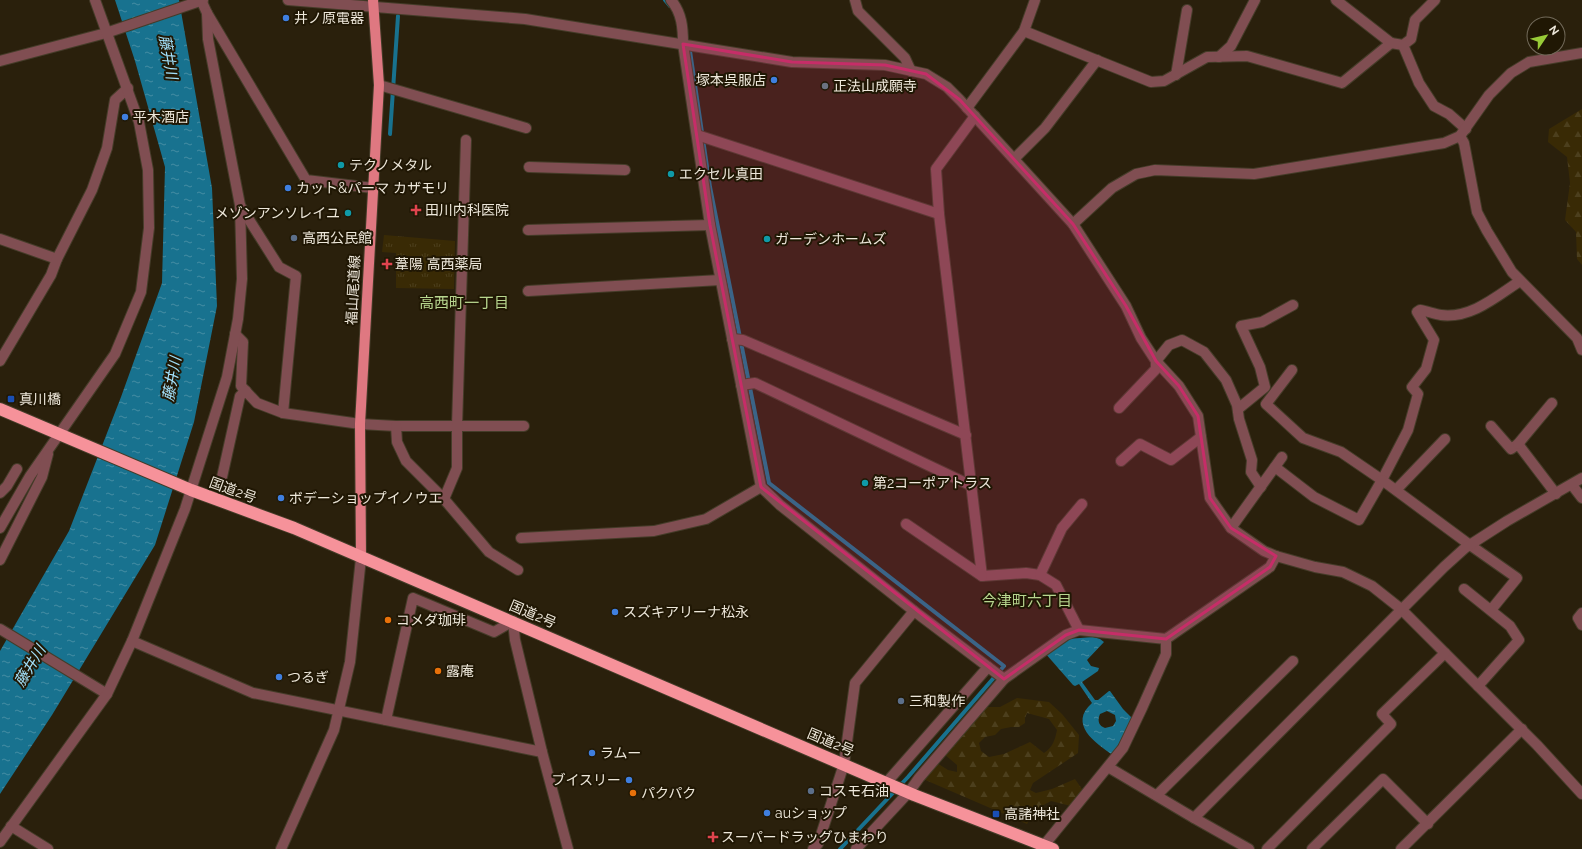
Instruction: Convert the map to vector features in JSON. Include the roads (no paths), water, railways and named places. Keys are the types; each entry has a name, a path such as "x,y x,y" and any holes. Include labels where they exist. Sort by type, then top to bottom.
{"highway":[{"name":"国道2号","path":"0,409 190,490 294,528 908,792 1047,848"}],"main road":[{"name":"福山尾道線","path":"361,558 360,424 379,85 374,4"}],"street":[{"path":"0,528 30,476 115,354 141,292 150,228 148,170 140,122 110,31 95,0"},
{"path":"288,0 374,4 525,20 792,62 885,65 926,74 947,87 968,108 1073,224 1126,306 1141,338 1156,361 1179,386 1198,416 1210,498 1231,528 1264,551 1276,556 1315,567 1343,572 1372,586 1401,609 1522,729 1582,794"},
{"path":"855,0 858,11 905,58 911,71"},
{"path":"968,108 1024,31 1035,0"},
{"path":"1219,57 1231,46 1255,0"},
{"path":"1336,0 1391,43 1403,45 1411,39 1415,20 1435,0"},
{"path":"0,60 110,31 200,1 306,180 373,188"},
{"path":"673,1 683,26 683,44 710,225 761,487 780,505 914,611 1004,679"},
{"path":"1176,75 1188,10"},
{"path":"206,13 208,39 240,205 245,220 279,267 296,276 283,413"},
{"path":"1024,31 1151,82 1164,81 1206,58 1247,56 1342,82 1391,43"},
{"path":"1403,45 1419,83 1434,106 1449,114 1463,133 1477,212 1512,272 1577,338 1582,350"},
{"path":"1073,224 1112,188 1136,174 1155,170 1254,174 1444,143 1463,133 1489,95 1511,73 1529,62 1582,53"},
{"path":"1014,159 1045,128 1097,60"},
{"path":"379,85 526,128"},
{"path":"0,361 50,275 92,190 107,148 116,100 128,88"},
{"path":"975,116 936,169 982,576"},
{"path":"697,136 940,214"},
{"path":"444,499 457,468 466,140"},
{"path":"529,167 625,170"},
{"path":"0,842 107,694 132,641 185,509 227,377 235,334 242,279 245,220"},
{"path":"528,230 710,225"},
{"path":"0,239 57,259"},
{"path":"528,291 720,280"},
{"path":"1275,467 1314,497 1359,520 1408,430 1418,394 1412,387 1426,369 1434,340 1417,312 1420,310 1442,315 1462,315 1480,306 1520,281"},
{"path":"1238,409 1265,387 1260,366 1241,326 1262,322 1293,305"},
{"path":"235,334 243,342 241,386 257,403 283,413 360,424 396,426 524,426"},
{"path":"732,339 743,340 966,435"},
{"path":"1119,408 1156,369 1156,361 1169,345 1182,340 1204,352 1226,380 1238,409 1239,419 1252,460 1251,472 1261,487"},
{"path":"1292,370 1266,404 1304,438 1340,452 1382,480 1517,578 1491,610"},
{"path":"741,385 755,383 972,486"},
{"path":"222,477 240,396 246,391"},
{"path":"1491,426 1511,449 1518,444 1552,403"},
{"path":"396,426 397,442 406,461 444,499 489,552 518,570"},
{"path":"1121,461 1140,444 1171,460 1201,437"},
{"path":"1396,490 1445,439"},
{"path":"1518,444 1556,494"},
{"path":"0,560 42,477 49,449"},
{"path":"1231,528 1282,457"},
{"path":"17,469 4,489 22,491"},
{"path":"1194,818 1444,567 1470,545 1507,521 1582,478"},
{"path":"1572,485 1582,498"},
{"path":"521,538 654,531 706,519 761,487"},
{"path":"1040,575 1062,528 1082,504"},
{"path":"906,524 982,576 1026,573 1040,575 1056,585 1079,630"},
{"path":"856,849 908,792 1004,679 1066,635 1079,630 1166,639 1270,567 1276,556"},
{"path":"281,849 334,730 350,662 361,558"},
{"path":"1464,589 1510,626 1519,640 1478,686"},
{"path":"386,720 413,598 494,632 513,621 515,640 542,752 568,849"},
{"path":"813,849 818,844 844,764 855,683 914,611"},
{"path":"1582,613 1578,618 1582,625"},
{"path":"0,629 107,694"},
{"path":"1047,848 1052,835 1123,748 1166,654 1166,639"},
{"path":"132,641 253,693 338,712 386,720 542,752"},
{"path":"1267,849 1391,724 1382,714 1445,654"},
{"path":"1157,795 1293,661"},
{"path":"888,783 988,667"},
{"path":"1401,849 1428,824 1522,729"},
{"path":"1108,767 1249,849"},
{"path":"1312,849 1383,779 1428,824"},
{"path":"12,826 48,849"}],"water":[{"name":"藤井川","path":"115,0 179,0 212,188 217,306 194,422 155,545 52,715 0,794 0,651 69,531 121,397 162,283 165,167 135,61"},
{"path":"1093,637 1104,642 1087,660 1091,666 1099,668 1098,671 1082,682 1095,700 1098,700 1110,691 1123,709 1132,718 1113,755 1092,739 1083,726 1085,711 1092,703 1079,684 1075,686 1073,685 1045,653 1067,639","holes":["1107,711 1115,715 1116,721 1113,726 1105,728 1100,725 1100,714"]}],"waterway":[{"path":"665,0 670,6"},
{"path":"390,134 398,16"},
{"path":"690,51 710,187 769,483 1004,666 908,777 840,849"}],"place":[{"name":"井ノ原電器","path":"286,18"},
{"name":"塚本呉服店","path":"774,80"},
{"name":"正法山成願寺","path":"825,86"},
{"name":"平木酒店","path":"125,117"},
{"name":"テクノメタル","path":"341,165"},
{"name":"エクセル真田","path":"671,174"},
{"name":"カット&パーマ カザモリ","path":"288,188"},
{"name":"田川内科医院","path":"416,210"},
{"name":"メゾンアンソレイユ","path":"348,213"},
{"name":"高西公民館","path":"294,238"},
{"name":"ガーデンホームズ","path":"767,239"},
{"name":"葦陽 高西薬局","path":"387,264"},
{"name":"真川橋","path":"11,399"},
{"name":"第2コーポアトラス","path":"865,483"},
{"name":"ボデーショップイノウエ","path":"281,498"},
{"name":"スズキアリーナ松永","path":"615,612"},
{"name":"コメダ珈琲","path":"388,620"},
{"name":"露庵","path":"438,671"},
{"name":"つるぎ","path":"279,677"},
{"name":"三和製作","path":"901,701"},
{"name":"ラムー","path":"592,753"},
{"name":"ブイスリー","path":"629,780"},
{"name":"コスモ石油","path":"811,791"},
{"name":"パクパク","path":"633,793"},
{"name":"auショップ","path":"767,813"},
{"name":"高諸神社","path":"996,814"},
{"name":"スーパードラッグひまわり","path":"713,837"}],"district":[{"name":"高西町一丁目","path":"464,303"},
{"name":"今津町六丁目","path":"1027,601"}]}
